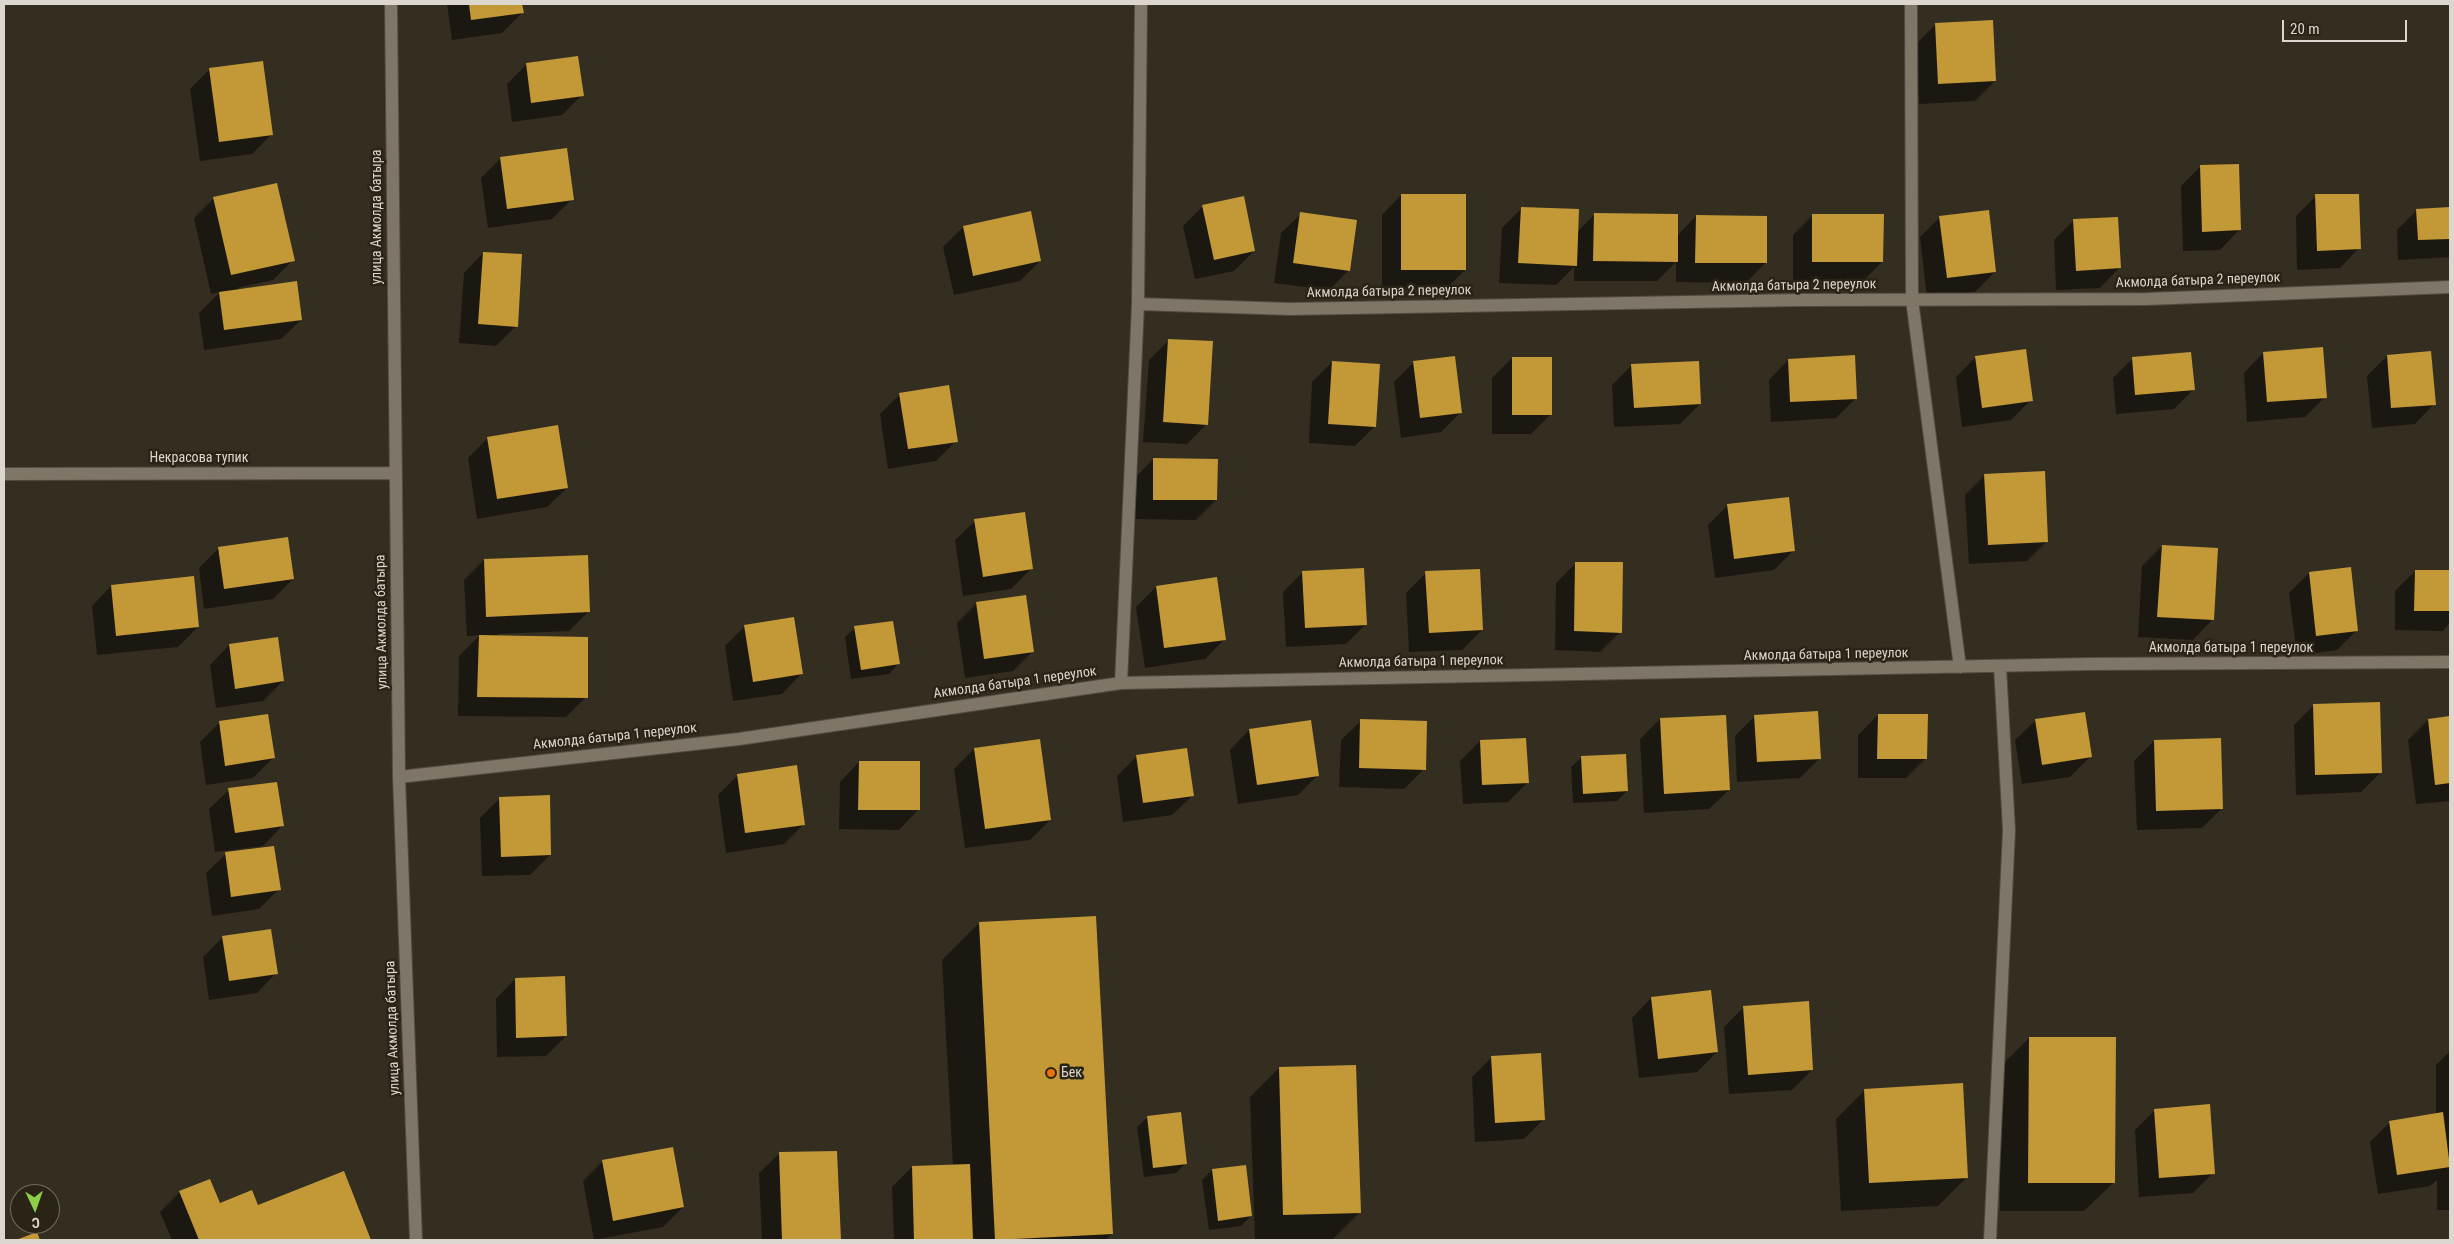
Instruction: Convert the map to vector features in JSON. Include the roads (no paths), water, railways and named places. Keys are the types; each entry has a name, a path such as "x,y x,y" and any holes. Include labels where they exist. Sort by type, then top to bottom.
{"street":[{"name":"улица Акмолда батыра","path":"391,4 394,473 399,777 416,1240"},
{"path":"1121,683 1138,304 1141,4"},
{"path":"1911,4 1912,300 1960,667"},
{"name":"Акмолда батыра 2 переулок","path":"1138,304 1290,309 1912,300 2147,299 2450,287"},
{"name":"Некрасова тупик","path":"4,474 394,473"},
{"name":"Акмолда батыра 1 переулок","path":"399,777 739,739 1121,683 2000,666 2450,662"},
{"path":"1990,1240 2009,830 2000,666"}],"place":[{"name":"Бек","path":"1051,1073"}]}
